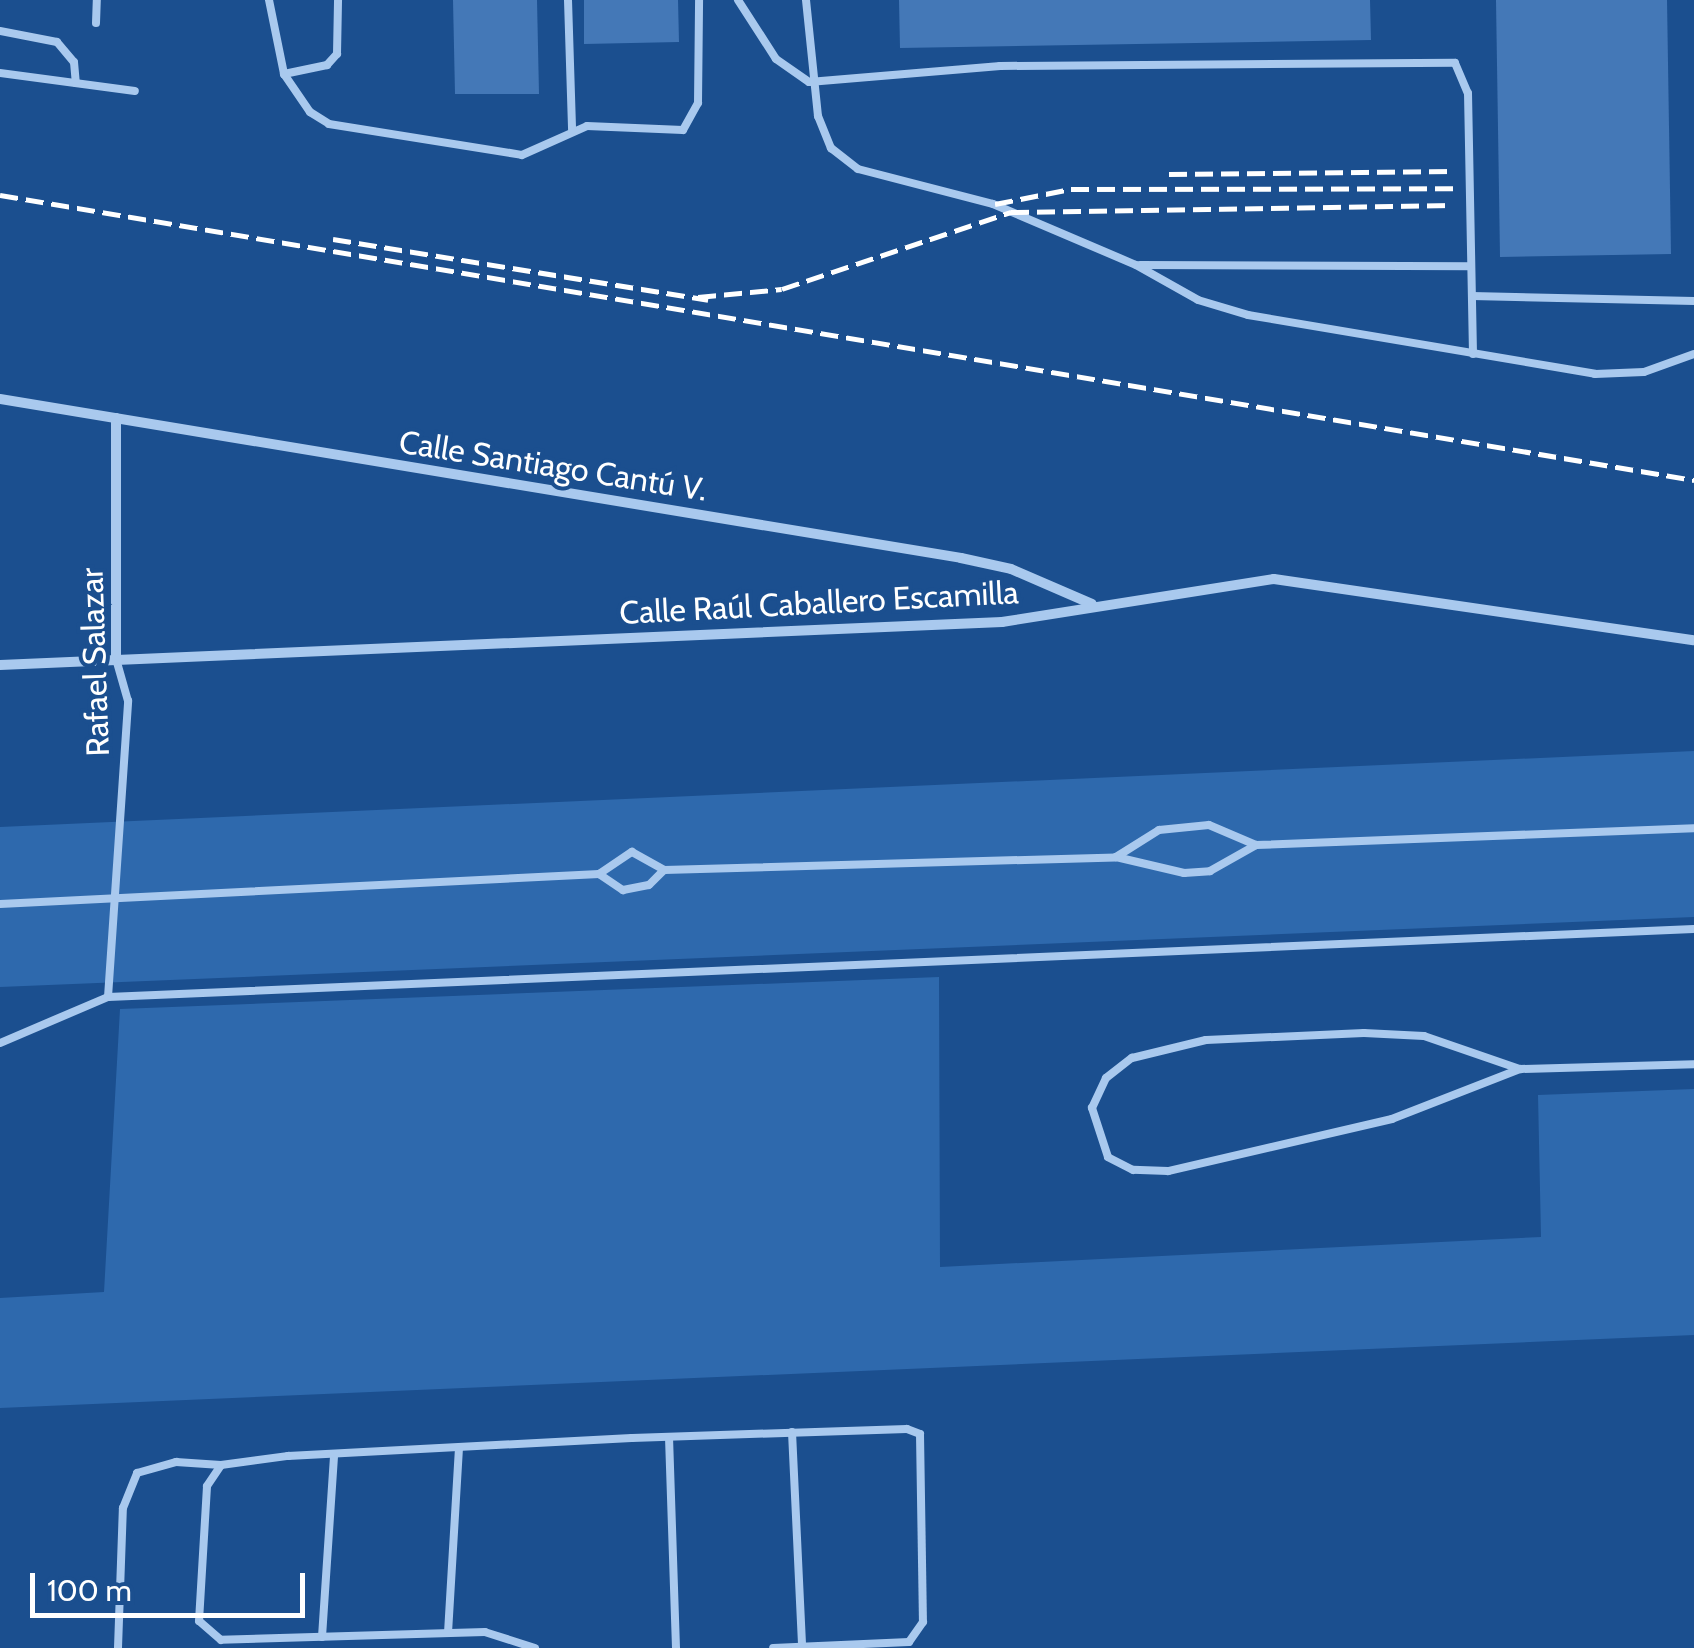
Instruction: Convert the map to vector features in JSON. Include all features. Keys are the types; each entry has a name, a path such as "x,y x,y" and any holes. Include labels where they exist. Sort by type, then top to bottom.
{"street":[{"name":"Calle Santiago Cantú V.","path":"0,399 961,558 1011,569 1092,604"},
{"name":"Rafael Salazar","path":"116,418 116,659"},
{"name":"Calle Raúl Caballero Escamilla","path":"0,665 1002,622 1092,604 1274,579 1694,640"}],"lane":[{"path":"96,23 97,0"},
{"path":"269,0 284,74 310,112 329,124 522,155 572,130 606,126 670,132 694,120 698,0"},
{"path":"284,74 327,64 337,54 338,0"},
{"path":"568,0 572,130"},
{"path":"738,0 776,59 809,82 1000,66 1443,59 1464,75 1468,93 1473,354"},
{"path":"806,0 809,82 831,148 858,170 993,204 1136,265 1198,300 1248,315 1595,374 1644,372 1694,354"},
{"path":"0,31 56,42 74,62 76,83"},
{"path":"0,73 135,91"},
{"path":"1136,265 1471,266"},
{"path":"1472,296 1694,301"},
{"name":"Rafael Salazar","path":"108,997 128,701 116,659"},
{"path":"1116,857 1158,830 1185,826 1227,828 1256,845"},
{"path":"0,904 114,903 233,890 598,874 632,852 664,870 1116,857 1157,871 1210,871 1256,845 1694,828"},
{"path":"598,874 609,885 636,890 664,870"},
{"path":"0,1042 108,997 1694,928"},
{"path":"1520,1068 1392,1118 1168,1170 1133,1170 1108,1158 1092,1108 1106,1078 1132,1058 1206,1040 1424,1036 1520,1068 1694,1064"},
{"path":"118,1648 122,1508 136,1473 176,1462 222,1465 334,1455 792,1432 906,1428 920,1434 923,1622 908,1642 773,1648"},
{"path":"792,1432 802,1646"},
{"path":"670,1437 676,1648"},
{"path":"448,1633 459,1450"},
{"path":"322,1637 334,1455"},
{"path":"222,1465 207,1486 199,1621 220,1640 485,1632 502,1644 535,1648"}],"shaded area":[{"path":"1694,751 1694,917 0,987 0,827"},
{"path":"939,977 940,1267 1541,1237 1538,1095 1694,1089 1694,1335 0,1408 0,1298 104,1292 120,1009"}],"building":[{"path":"453,0 537,0 539,94 455,94"},
{"path":"584,0 678,0 679,42 584,44"},
{"path":"899,0 1370,0 1371,40 900,48"},
{"path":"1496,0 1667,0 1671,254 1500,257"}],"railway":[{"path":"1169,174 1454,171"},
{"path":"995,204 1071,189 1454,188"},
{"path":"0,195 1694,480"},
{"path":"698,297 782,289 1011,212 1453,205"},
{"path":"333,239 708,300"}]}
